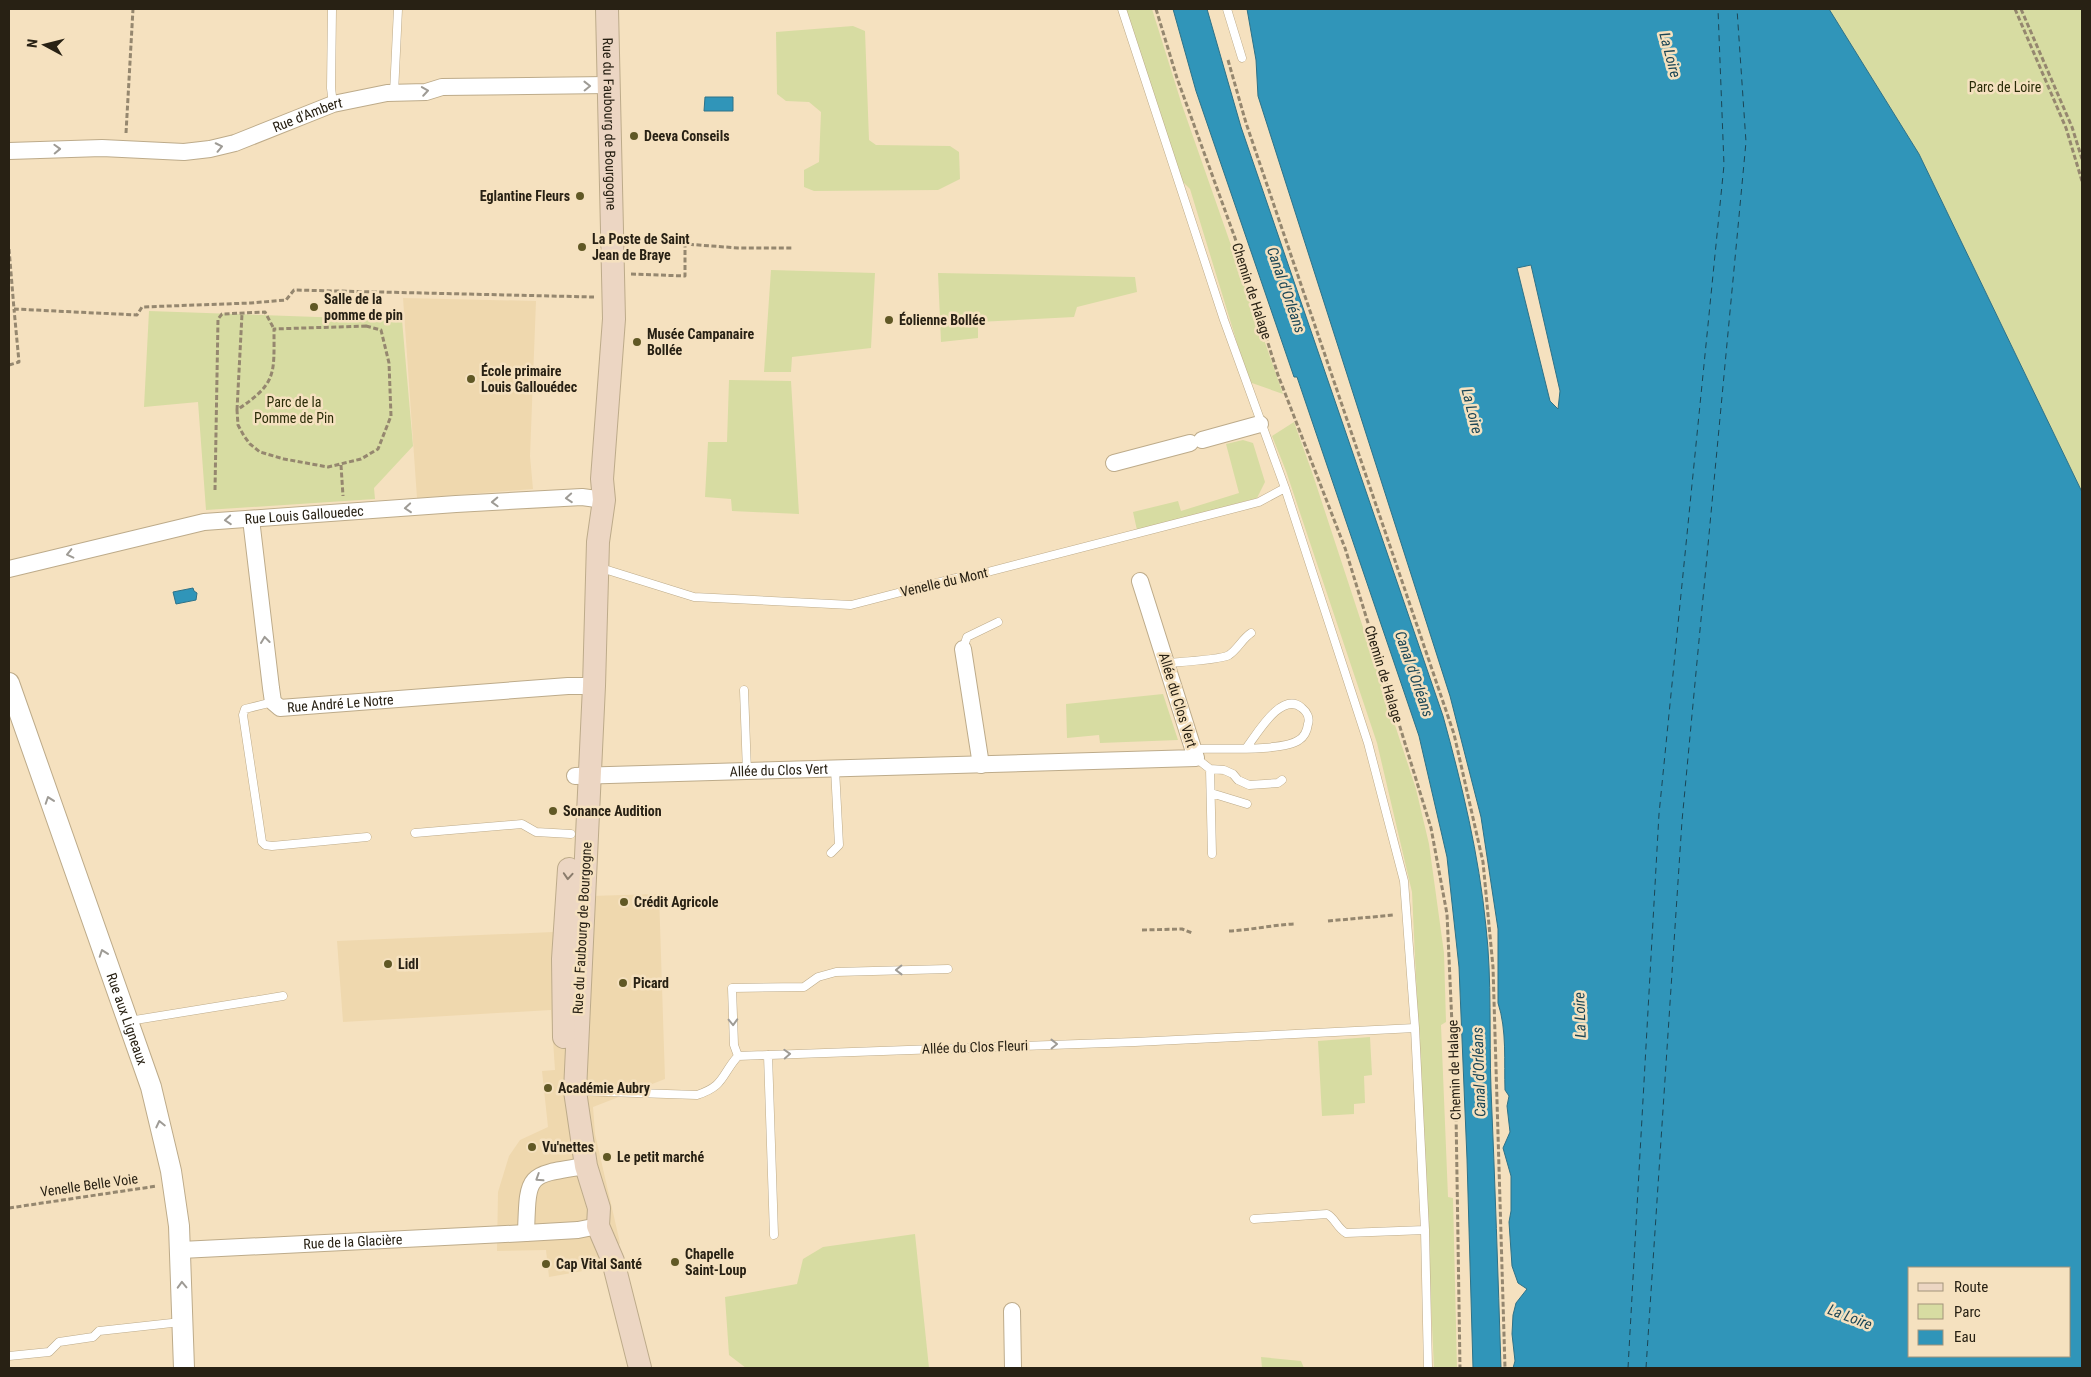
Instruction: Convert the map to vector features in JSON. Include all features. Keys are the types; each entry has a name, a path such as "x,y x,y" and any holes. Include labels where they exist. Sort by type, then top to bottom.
{"main road":[{"name":"Rue du Faubourg de Bourgogne","path":"570,1081 587,686 614,319 607,9"},
{"name":"Rue du Faubourg de Bourgogne","path":"587,686 598,568 600,492"},
{"name":"Rue du Faubourg de Bourgogne","path":"582,776 571,834 562,967 562,1000 581,1167 599,1208 595,1227 633,1368"},
{"name":"Rue du Faubourg de Bourgogne","path":"595,1227 613,1261 640,1368"},
{"name":"Rue du Faubourg de Bourgogne","path":"612,1291 629,1368"}],"street":[{"name":"Rue d'Ambert","path":"9,151 102,148 184,152 235,144 333,104 394,93 426,92 442,87 608,85"},
{"path":"1114,463 1260,424"},
{"name":"Rue Louis Gallouedec","path":"9,569 204,522 582,497 600,492"},
{"name":"Rue André Le Notre","path":"251,519 272,695 280,708 587,686"},
{"name":"Allée du Clos Vert","path":"582,776 981,765 1194,753 1140,581"},
{"path":"963,649 981,765"},
{"name":"Rue aux Ligneaux","path":"9,683 151,1087 173,1184 181,1250 184,1368"},
{"path":"526,1233 528,1191 531,1184 542,1174 581,1167"},
{"name":"Rue de la Glacière","path":"181,1250 526,1233 595,1227"},
{"path":"1012,1311 1013,1368"}],"lane":[{"path":"332,9 331,88 333,104"},
{"path":"394,93 398,9"},
{"path":"1122,9 1221,312 1260,424 1285,488 1368,743 1404,881 1415,1028 1425,1230 1428,1368"},
{"path":"1227,9 1242,58"},
{"name":"Venelle du Mont","path":"598,568 602,567 694,597 851,605 963,576 985,573 1259,502 1285,488"},
{"path":"963,649 967,637 998,622"},
{"path":"1166,663 1228,656 1244,638 1252,633"},
{"path":"744,690 747,772"},
{"path":"272,695 245,709 243,715 262,842 265,845 272,846 367,837"},
{"path":"1194,753 1246,747 1283,746 1299,740 1307,731 1309,720 1307,712 1300,706 1290,704 1279,707 1246,747"},
{"path":"1194,753 1210,768 1224,770 1249,785 1278,783 1282,780"},
{"path":"1210,768 1212,854"},
{"path":"831,853 839,845 835,770"},
{"path":"1210,793 1248,804"},
{"path":"415,833 522,824 536,832 571,834"},
{"path":"570,1081 590,1093 697,1095 710,1091 721,1082 730,1065 738,1056 734,1045 732,988 804,987 818,977 836,972 948,969"},
{"path":"127,1021 284,996"},
{"name":"Allée du Clos Fleuri","path":"738,1056 1135,1042 1415,1028"},
{"path":"768,1055 774,1235"},
{"path":"1254,1219 1327,1214 1332,1216 1340,1230 1346,1233 1425,1230"},
{"path":"9,1356 49,1352 59,1342 93,1337 100,1331 183,1322"}],"path":[{"path":"126,141 133,9"},
{"name":"Chemin de Halage","path":"1156,9 1177,78 1235,238 1278,375 1345,548 1431,828 1447,914 1456,1114 1460,1368"},
{"path":"2015,9 2066,128 2082,181"},
{"path":"2021,9 2072,127 2082,158"},
{"path":"1227,56 1249,132 1454,734 1483,862 1493,967 1505,1368"},
{"path":"628,274 685,276 685,244 738,248 793,248"},
{"path":"9,249 19,362 9,365"},
{"path":"14,309 137,315 142,307 286,300 294,290 584,297"},
{"path":"215,490 218,319 222,314 265,312 274,329 272,373 267,387 257,397 237,410"},
{"path":"242,313 237,410 238,425 250,444 260,452 284,460 322,466 341,465 361,459 378,449 391,416 389,363 381,330 366,326 274,329"},
{"path":"341,465 343,496 348,503"},
{"path":"1328,921 1407,914"},
{"path":"1229,931 1252,930 1269,925 1294,924"},
{"path":"1142,930 1182,929 1192,933"},
{"name":"Venelle Belle Voie","path":"9,1208 173,1184"}],"shaded area":[{"name":"École primaire Louis Gallouédec","path":"403,298 536,301 530,456 533,489 417,498"},
{"path":"659,894 665,1079 593,1107 595,1134 620,1243 600,1268 549,1277 546,1250 497,1251 498,1192 509,1156 520,1140 548,1127 542,1071 555,1070 551,1010 343,1022 337,941 553,932 590,896"}],"green space":[{"path":"1126,9 1152,9 1182,105 1283,394 1249,382 1190,189 1182,181"},
{"name":"Parc de Loire","path":"1829,9 2082,9 2082,492 1919,154"},
{"path":"853,26 865,31 869,140 876,145 950,146 959,152 960,179 938,190 814,191 804,187 804,170 819,162 821,112 809,102 786,101 777,94 776,32"},
{"path":"771,270 875,273 871,348 792,357 791,372 764,372"},
{"path":"938,273 1135,277 1137,292 1077,307 1074,317 978,322 978,338 941,342"},
{"name":"Parc de la Pomme de Pin","path":"149,311 402,320 413,446 374,488 375,499 206,510 198,402 144,407"},
{"path":"729,380 791,381 799,514 732,511 731,499 705,497 708,442 727,442"},
{"path":"1294,422 1416,789 1429,844 1444,953 1446,1022 1441,1025 1448,1197 1453,1198 1457,1368 1434,1368 1412,892 1377,743 1286,471 1272,436"},
{"path":"1243,440 1253,443 1265,482 1257,498 1137,530 1133,512 1178,501 1181,511 1239,493 1226,444"},
{"path":"1163,694 1178,740 1100,743 1099,735 1067,738 1066,704"},
{"path":"1370,1037 1372,1075 1364,1076 1365,1103 1354,1104 1354,1114 1322,1116 1318,1041"},
{"path":"915,1234 929,1368 746,1368 729,1355 725,1297 797,1284 803,1259 823,1247"},
{"path":"1261,1357 1301,1361 1304,1368 1262,1368"}],"water":[{"name":"Canal d'Orléans","path":"1173,9 1207,9 1241,127 1443,716 1463,794 1479,873 1488,947 1501,1368 1473,1368 1459,967 1447,857 1419,736 1297,377 1294,377 1196,91"},
{"name":"La Loire","path":"1247,9 1829,9 1919,154 2082,492 2082,1368 1513,1368 1515,1361 1512,1334 1513,1315 1516,1303 1527,1289 1518,1283 1512,1266 1509,1222 1511,1211 1511,1176 1503,1148 1510,1132 1507,1106 1509,1096 1505,1090 1503,1024 1498,1003 1498,929 1481,817 1450,696 1258,96 1256,60","holes":["1531,265 1560,391 1558,409 1550,401 1517,268"]},
{"path":"705,97 733,97 733,111 704,111"},
{"path":"193,588 197,593 196,600 176,604 173,592"}],"ferry route":[{"path":"1628,1368 1659,814 1724,165 1718,9"},
{"path":"1646,1368 1682,821 1746,142 1737,9"}],"place":[{"name":"Deeva Conseils","path":"634,136"},
{"name":"Eglantine Fleurs","path":"580,196"},
{"name":"La Poste de Saint Jean de Braye","path":"582,247"},
{"name":"Salle de la pomme de pin","path":"314,307"},
{"name":"Éolienne Bollée","path":"889,320"},
{"name":"Musée Campanaire Bollée","path":"637,342"},
{"name":"École primaire Louis Gallouédec","path":"471,379"},
{"name":"Sonance Audition","path":"553,811"},
{"name":"Crédit Agricole","path":"624,902"},
{"name":"Lidl","path":"388,964"},
{"name":"Picard","path":"623,983"},
{"name":"Académie Aubry","path":"548,1088"},
{"name":"Vu'nettes","path":"532,1147"},
{"name":"Le petit marché","path":"607,1157"},
{"name":"Chapelle Saint-Loup","path":"675,1262"},
{"name":"Cap Vital Santé","path":"546,1264"}]}
